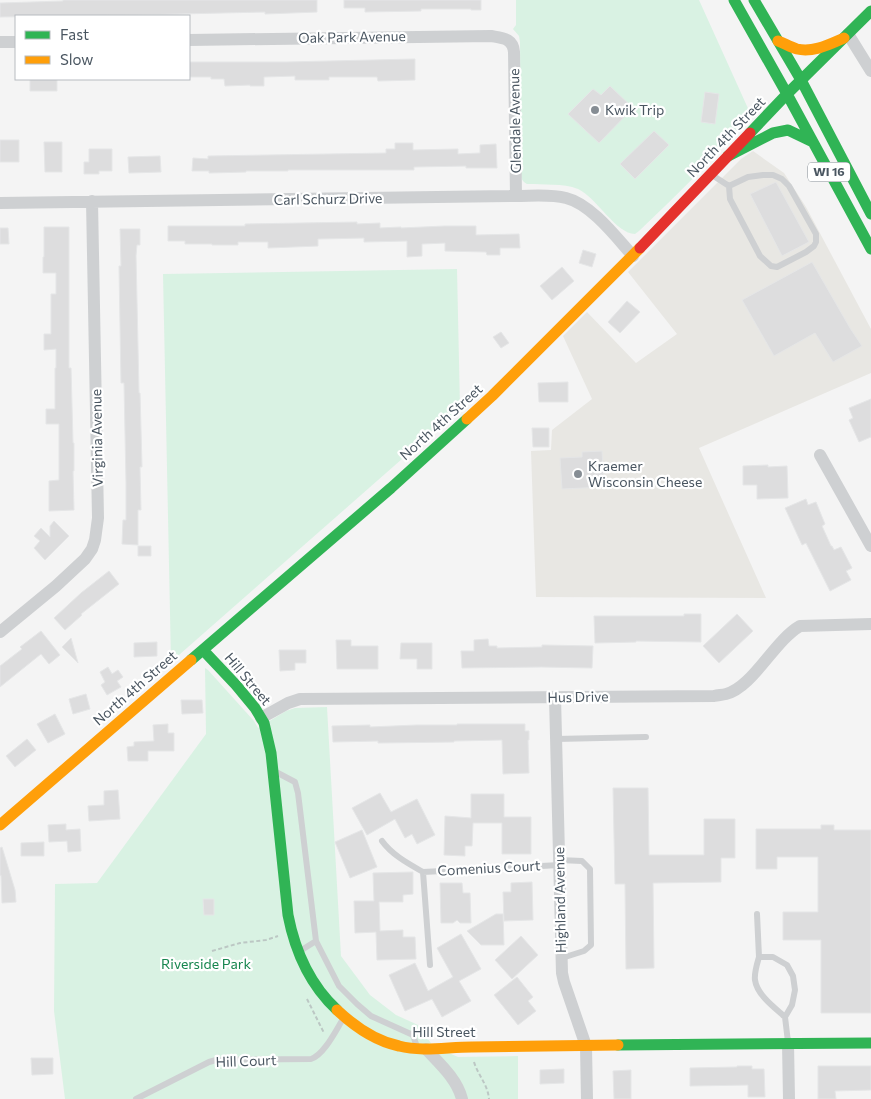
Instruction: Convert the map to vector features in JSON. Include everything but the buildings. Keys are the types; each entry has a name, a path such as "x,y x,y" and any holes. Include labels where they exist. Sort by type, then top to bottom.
{"main road":[{"name":"WI 16","path":"734,0 871,249"},
{"name":"WI 16","path":"754,0 801,80 871,214"},
{"name":"North 4th Street","path":"0,824 391,488 492,396 633,256 787,94 871,10"},
{"path":"778,41 796,48 808,49 822,47 846,36"},
{"path":"728,156 773,132 788,130 813,142"},
{"name":"Hill Street","path":"203,650 236,684 264,723 273,770 288,915 297,952 317,987 328,1001 344,1017 374,1037 399,1046 422,1049 871,1043"}],"street":[{"name":"Oak Park Avenue","path":"190,40 491,36 509,40 513,45"},
{"path":"846,36 871,71"},
{"path":"0,42 15,42"},
{"name":"Glendale Avenue","path":"513,45 516,196"},
{"name":"Carl Schurz Drive","path":"0,203 556,196 573,200 592,212 633,256"},
{"name":"Virginia Avenue","path":"0,632 56,586 85,559 92,549 95,540 98,518 92,201"},
{"path":"820,455 871,546"},
{"name":"Hus Drive","path":"261,718 288,703 300,700 714,696 726,694 742,686 779,643 800,626 871,624"},
{"name":"Highland Avenue","path":"555,697 562,974 586,1046 587,1099"},
{"path":"788,1043 789,1099"},
{"path":"422,1049 452,1078 458,1086 462,1099"}],"lane":[{"path":"711,174 729,186"},
{"path":"773,175 782,179 789,186 816,234 814,246 777,267 771,266 760,256 730,199 729,186 748,177 755,176 773,175"},
{"path":"556,739 646,737"},
{"path":"273,770 295,782 298,793 316,941 339,986 371,1016 413,1035 422,1049"},
{"path":"382,841 386,847 423,872"},
{"name":"Comenius Court","path":"430,965 423,872 582,861 590,869 591,945 584,951 562,958"},
{"path":"757,914 759,956 755,981 760,992 770,1005 786,1017"},
{"path":"297,952 316,941"},
{"path":"759,956 773,957 788,965 793,976 795,990 792,1005 786,1017 788,1043"},
{"name":"Hill Court","path":"136,1099 216,1060 311,1059 316,1057 329,1042 344,1017"}],"path":[{"path":"212,951 240,943 266,940 280,935"},
{"path":"469,1048 478,1073 487,1087 489,1099"}],"shaded area":[{"path":"753,151 784,173 806,207 871,329 871,373 699,448 766,598 536,597 531,451 551,450 552,430 592,399 563,336 587,312 636,363 677,334 628,272 741,159"}],"green space":[{"path":"516,0 699,0 751,115 697,174 635,234 621,228 578,189 559,185 527,184 522,180 520,42 519,36 513,29 516,25"},
{"path":"457,269 460,408 171,662 163,274"},
{"name":"Riverside Park","path":"205,668 254,721 258,728 286,711 295,708 327,707 341,956 370,995 396,1015 418,1025 433,1046 458,1057 518,1056 518,1099 65,1099 54,1011 55,884 97,883 206,734"}],"traffic: fast":[{"path":"734,0 871,249"},
{"path":"754,0 801,80 871,214"},
{"path":"750,133 871,11"},
{"path":"728,156 773,133 788,130 813,142"},
{"path":"191,660 391,488 467,419"},
{"path":"203,650 236,685 255,708 264,723 271,753 288,915 291,928 299,954 311,978 337,1010"},
{"path":"618,1045 871,1043"}],"traffic: slow":[{"path":"778,41 797,49 809,50 844,38"},
{"path":"467,419 640,248"},
{"path":"0,825 191,660"},
{"path":"337,1010 350,1022 373,1037 390,1044 408,1048 618,1045"}],"traffic: jam":[{"path":"640,248 750,133"}],"place":[{"name":"Kwik Trip","path":"595,110"},
{"name":"Kraemer Wisconsin Cheese","path":"578,474"}]}
